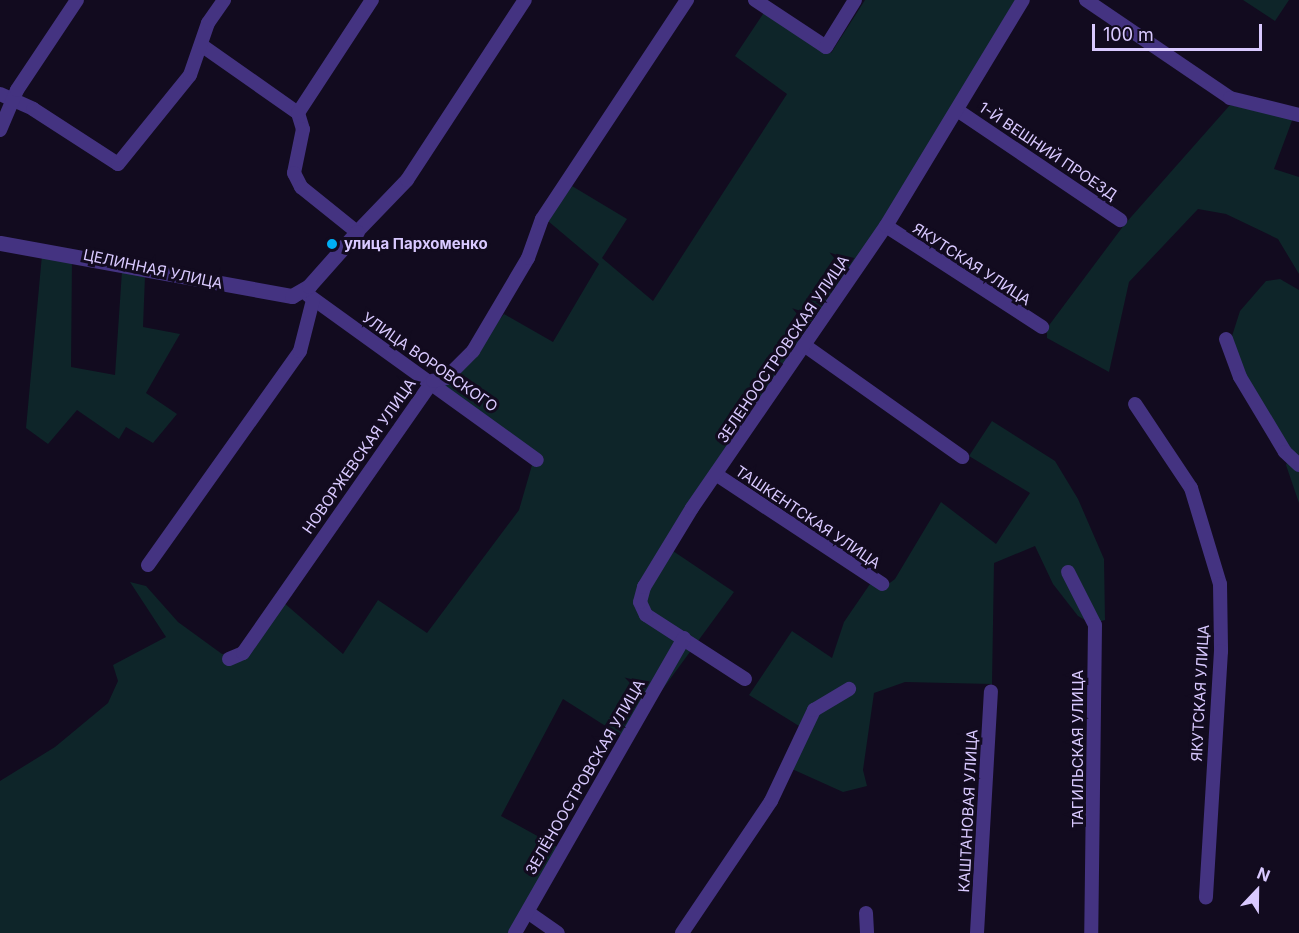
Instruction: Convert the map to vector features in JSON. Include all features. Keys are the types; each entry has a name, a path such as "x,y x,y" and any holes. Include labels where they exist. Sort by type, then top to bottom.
{"street":[{"path":"0,130 14,102 77,0"},
{"path":"0,94 118,164 190,75 204,47 208,23 224,0"},
{"path":"298,113 372,0"},
{"path":"148,565 300,351 309,296 357,232 407,180 525,0"},
{"name":"НОВОРЖЕВСКАЯ УЛИЦА","path":"229,659 243,652 433,381 446,378 473,351 528,258 542,219 687,0"},
{"path":"755,0 826,47 855,0"},
{"name":"ЗЕЛЕНООСТРОВСКАЯ УЛИЦА","path":"745,679 646,615 640,602 664,551 886,226 1023,0"},
{"path":"1086,0 1230,98 1299,115"},
{"path":"204,47 298,113 303,129 294,173 301,187 357,232"},
{"name":"1-Й ВЕШНИЙ ПРОЕЗД","path":"957,110 1120,220"},
{"name":"ЯКУТСКАЯ УЛИЦА","path":"886,226 1042,327"},
{"name":"ЦЕЛИННАЯ УЛИЦА","path":"0,243 273,294 309,296"},
{"name":"УЛИЦА ВОРОВСКОГО","path":"309,296 433,381 537,460"},
{"path":"1226,339 1240,377 1285,452 1299,465"},
{"path":"804,345 962,457"},
{"name":"ЯКУТСКАЯ УЛИЦА","path":"1135,405 1174,455 1191,488 1220,584 1221,651 1206,898"},
{"name":"ТАШКЕНТСКАЯ УЛИЦА","path":"717,475 882,584"},
{"name":"ТАГИЛЬСКАЯ УЛИЦА","path":"1068,572 1095,625 1091,933"},
{"name":"ЗЕЛЁНООСТРОВСКАЯ УЛИЦА","path":"514,933 529,913 547,869 681,651 684,638"},
{"path":"682,933 771,801 814,710 849,689"},
{"name":"КАШТАНОВАЯ УЛИЦА","path":"977,933 992,691"},
{"path":"529,913 558,933"},
{"path":"866,913 867,933"}],"green space":[{"path":"865,0 1015,0 882,225 757,408 673,551 734,592 626,739 563,699 501,816 559,848 510,933 0,933 0,781 55,747 108,703 118,681 113,665 166,637 130,582 146,586 178,622 222,654 234,655 283,602 343,654 378,600 427,633 519,510 532,465 441,390 504,314 553,342 599,264 548,221 572,186 627,219 602,258 653,301 787,94 735,56 765,11 831,53"},
{"path":"1243,0 1289,0 1275,21"},
{"path":"1230,105 1293,118 1274,169 1299,177 1299,274 1278,239 1226,214 1198,209 1129,282 1109,372 1047,338 1047,328 1124,225"},
{"path":"42,255 72,260 71,367 115,375 122,271 145,276 143,327 180,334 146,393 177,414 153,443 126,427 119,439 77,410 48,444 26,428"},
{"path":"1280,279 1299,290 1299,503 1286,465 1291,452 1245,377 1232,336 1240,311 1266,281"},
{"path":"992,421 1055,461 1078,499 1104,559 1105,620 1092,624 1078,616 1053,584 1035,546 994,563 992,684 905,682 874,693 863,770 867,786 843,792 792,769 799,726 749,695 792,631 832,658 844,622 870,584 883,588 895,579 941,502 996,544 1030,493 969,456"}],"place":[{"name":"улица Пархоменко","path":"332,244"}]}
